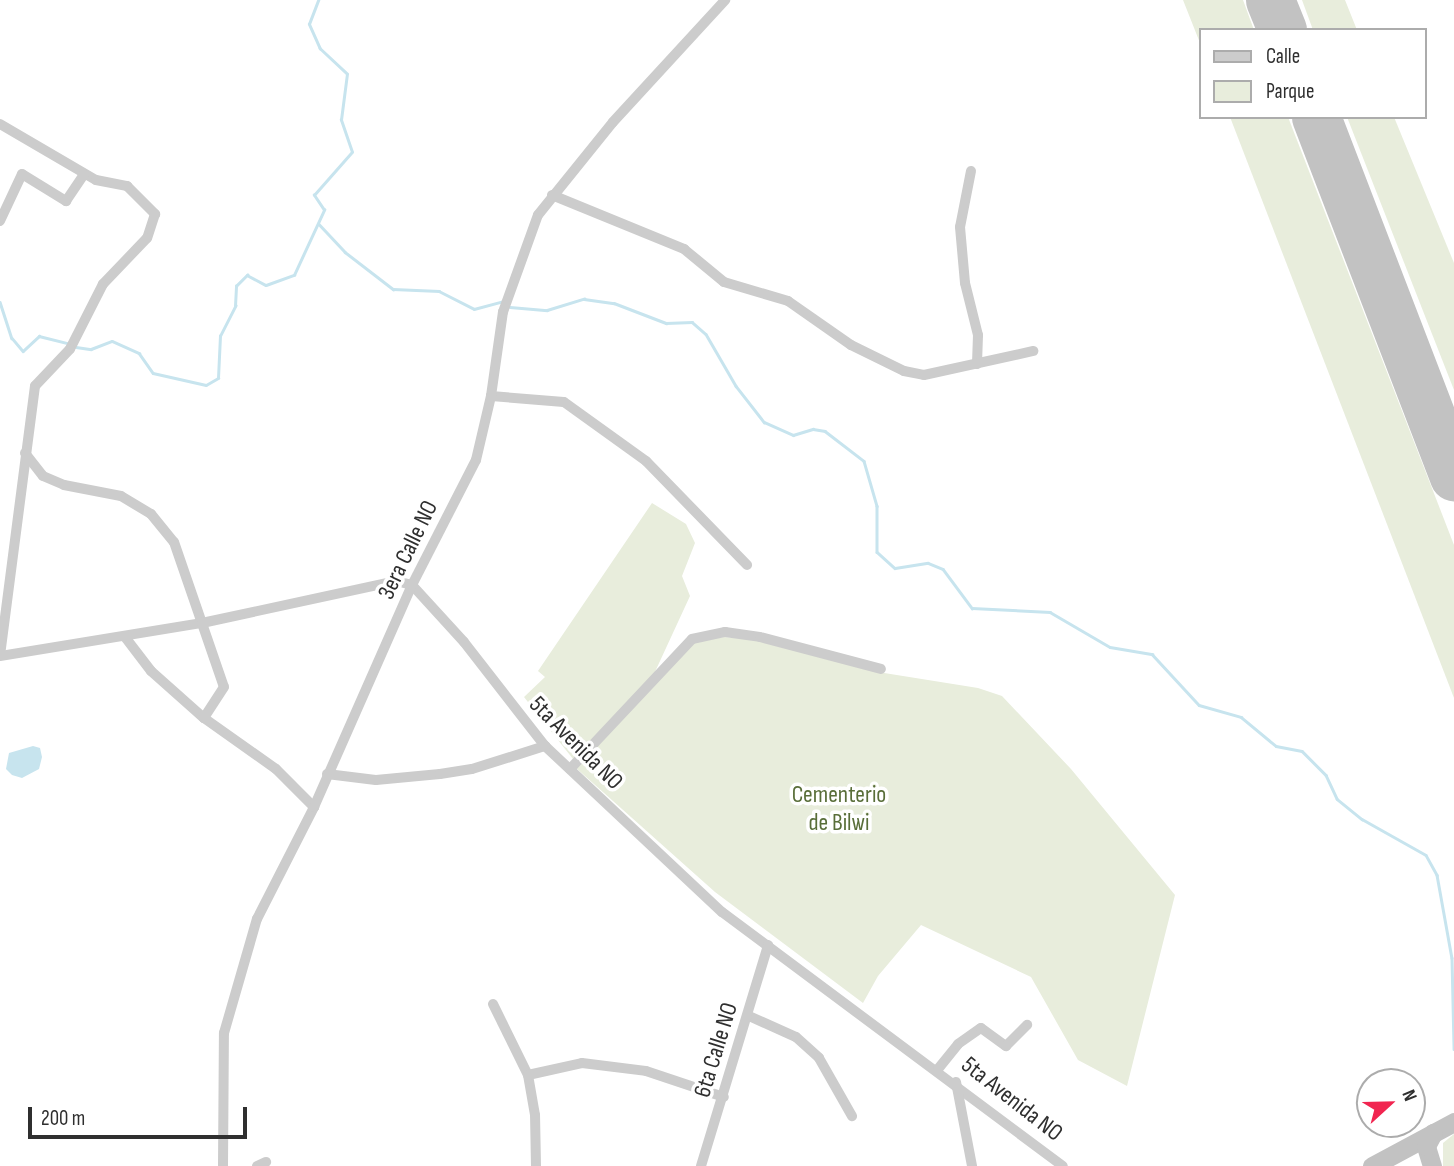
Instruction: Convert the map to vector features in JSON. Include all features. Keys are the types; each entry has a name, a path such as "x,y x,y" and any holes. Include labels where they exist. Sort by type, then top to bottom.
{"street":[{"name":"3era Calle NO","path":"223,1166 224,1033 257,919 314,807 412,585 476,460 491,396 503,312 537,215 726,0"},
{"path":"0,124 85,174 127,187 155,214 155,224 103,284 72,344 35,386 0,655 202,623 396,581 412,585"},
{"path":"971,171 962,199 960,227 965,283 978,335 977,364"},
{"path":"0,221 22,174 66,201 85,174"},
{"path":"552,195 684,249 724,282 789,301 851,345 904,371 925,375 1033,351"},
{"path":"491,396 565,402 646,461 747,565"},
{"path":"25,453 43,476 64,485 121,496 151,514 174,542 224,687 204,718"},
{"name":"5ta Avenida NO","path":"412,585 545,746 722,912 939,1069 1063,1166"},
{"path":"570,769 692,639 725,632 760,636 881,669"},
{"path":"125,637 151,671 204,718 276,769 314,807"},
{"path":"327,774 376,780 440,774 545,746"},
{"name":"6ta Calle NO","path":"701,1166 768,945"},
{"path":"493,1004 528,1075 536,1166"},
{"path":"748,1016 796,1037 820,1058 852,1116"},
{"path":"939,1069 958,1044 981,1028 1006,1046 1027,1025"},
{"path":"528,1075 582,1063 646,1071 724,1097"},
{"path":"956,1082 972,1166"},
{"path":"1045,1152 1048,1166"}],"green space":[{"path":"1183,0 1243,0 1253,28 1198,28 1198,38"},
{"path":"1302,0 1345,0 1356,28 1312,28"},
{"path":"1231,119 1289,119 1454,545 1454,698"},
{"path":"1348,119 1395,119 1454,263 1454,390"},
{"path":"652,503 686,524 695,543 682,576 690,596 654,674 573,759 524,697 545,677 538,671"},
{"name":"Cementerio de Bilwi","path":"724,637 758,640 878,672 978,688 1002,696 1071,769 1175,895 1127,1086 1078,1060 1031,977 921,925 878,976 863,1003 715,892 576,768 693,642"},
{"path":"1454,1134 1454,1166 1443,1166 1443,1143"}],"water":[{"path":"33,746 40,748 42,757 39,769 22,778 12,775 6,769 9,753"}],"waterway":[{"path":"76,347 91,349 112,341 139,353 153,373 206,385 218,378 220,336 235,306 236,286 247,275 266,285 294,275 324,210 314,195 352,152 341,120 347,74 320,49 309,24 318,0"},
{"path":"319,224 345,252 393,289 439,291 474,309 501,302"},
{"path":"510,307 547,310 584,299 614,303 666,323 692,322 706,334 736,386 764,422 793,435 813,429 825,431 864,461 877,506 877,552 895,568 928,563 943,569 972,608 1050,612 1110,647 1152,654 1199,705 1241,717 1276,746 1302,751 1326,775 1337,799 1362,819 1426,855 1437,875 1452,958 1454,1049"},
{"path":"0,302 12,338 23,351 39,336 70,344"}],"taxiway":[{"path":"1372,1166 1454,1122"},
{"path":"1432,1166 1426,1146 1433,1133"}],"runway":[{"path":"1270,0 1281,28"},
{"path":"1317,119 1454,476"}]}
